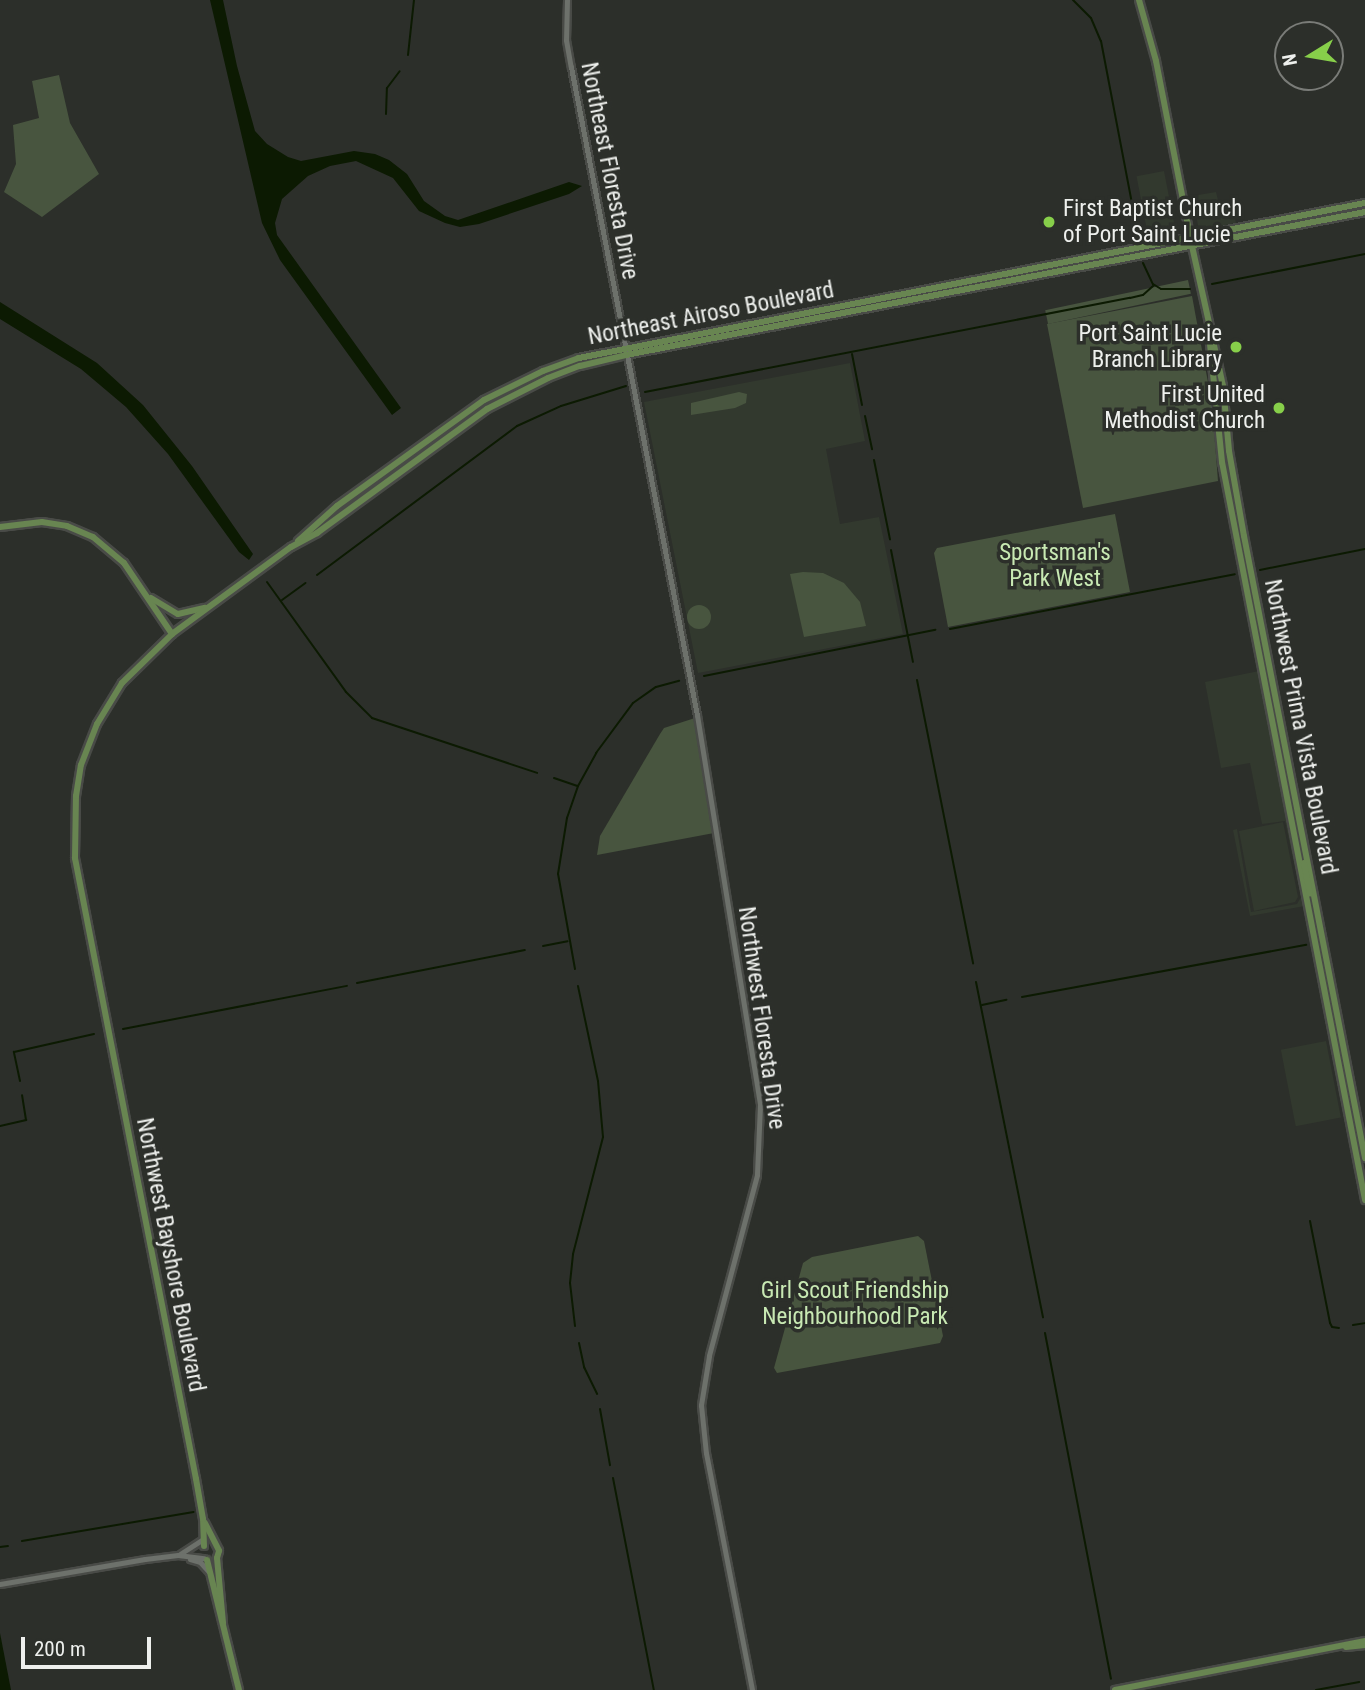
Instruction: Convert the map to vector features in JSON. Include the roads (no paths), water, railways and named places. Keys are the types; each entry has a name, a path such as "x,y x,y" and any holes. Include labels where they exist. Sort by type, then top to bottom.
{"main road":[{"path":"1139,0 1156,61 1209,328"},
{"path":"1191,242 1365,203"},
{"path":"1191,242 1365,212"},
{"name":"Northeast Airoso Boulevard","path":"172,634 291,547 337,506 484,400 543,371 579,358 626,352 1191,242"},
{"name":"Northwest Prima Vista Boulevard","path":"1209,328 1224,393 1235,484 1365,1158"},
{"name":"Northwest Prima Vista Boulevard","path":"1209,328 1227,486 1365,1200"},
{"path":"0,527 41,522 77,529 112,551 148,596 172,634"},
{"path":"148,596 178,614 210,606"},
{"name":"Northwest Bayshore Boulevard","path":"172,634 122,683 107,706 89,742 80,772 73,828 75,858 203,1518 205,1559"},
{"path":"1298,856 1303,861 1311,898 1316,901"},
{"name":"Northwest Bayshore Boulevard","path":"203,1518 219,1551 217,1558"},
{"path":"203,1544 214,1544"},
{"path":"223,1625 217,1558 205,1559 239,1690"},
{"path":"1115,1690 1365,1643"}],"street":[{"name":"Northeast Floresta Drive","path":"567,0 566,40 626,352"},
{"name":"Northwest Floresta Drive","path":"626,352 699,727 760,1105 757,1175 709,1356 701,1405 706,1453 751,1690"},
{"path":"0,1584 179,1555 203,1544"},
{"path":"179,1555 205,1559"},
{"path":"179,1555 200,1562 209,1572"}],"waterway":[{"path":"408,55 414,0"},
{"path":"1073,0 1091,18 1101,41 1139,241"},
{"path":"386,114 387,88 400,71"},
{"path":"1212,284 1365,254"},
{"path":"1143,263 1153,284 1161,289 1190,289"},
{"path":"645,392 1130,298 1143,295 1154,285"},
{"path":"852,354 862,405"},
{"path":"317,575 517,426 561,406 626,386"},
{"path":"865,416 872,449"},
{"path":"874,460 890,539"},
{"path":"1260,570 1365,549"},
{"path":"891,550 913,662"},
{"path":"950,629 1235,574"},
{"path":"267,582 346,692 372,718 537,773"},
{"path":"282,600 305,583"},
{"path":"704,676 935,630"},
{"path":"917,680 973,964"},
{"path":"575,969 558,874 567,818 578,786 596,753 633,703 656,687 679,681"},
{"path":"554,778 577,786"},
{"path":"543,946 568,941"},
{"path":"1022,997 1306,945"},
{"path":"357,983 525,950"},
{"path":"976,982 1043,1317"},
{"path":"123,1029 347,986"},
{"path":"575,1326 570,1283 573,1254 603,1137 598,1081 578,986"},
{"path":"982,1005 1006,1000"},
{"path":"20,1081 14,1052 94,1034"},
{"path":"0,1126 26,1120 22,1095"},
{"path":"1310,1221 1330,1323 1332,1327 1339,1328"},
{"path":"1353,1325 1365,1323"},
{"path":"1045,1333 1111,1679"},
{"path":"579,1343 584,1367 597,1394"},
{"path":"600,1409 610,1465"},
{"path":"613,1478 654,1690"},
{"path":"22,1541 194,1512"},
{"path":"0,1547 8,1546"},
{"path":"1316,1690 1359,1682"}],"place":[{"name":"First Baptist Church of Port Saint Lucie","path":"1049,222"},
{"name":"Port Saint Lucie Branch Library","path":"1236,347"},
{"name":"First United Methodist Church","path":"1279,408"}],"park label":[{"name":"Sportsman's Park West","path":"1055,566"},
{"name":"Girl Scout Friendship Neighbourhood Park","path":"855,1304"}]}
